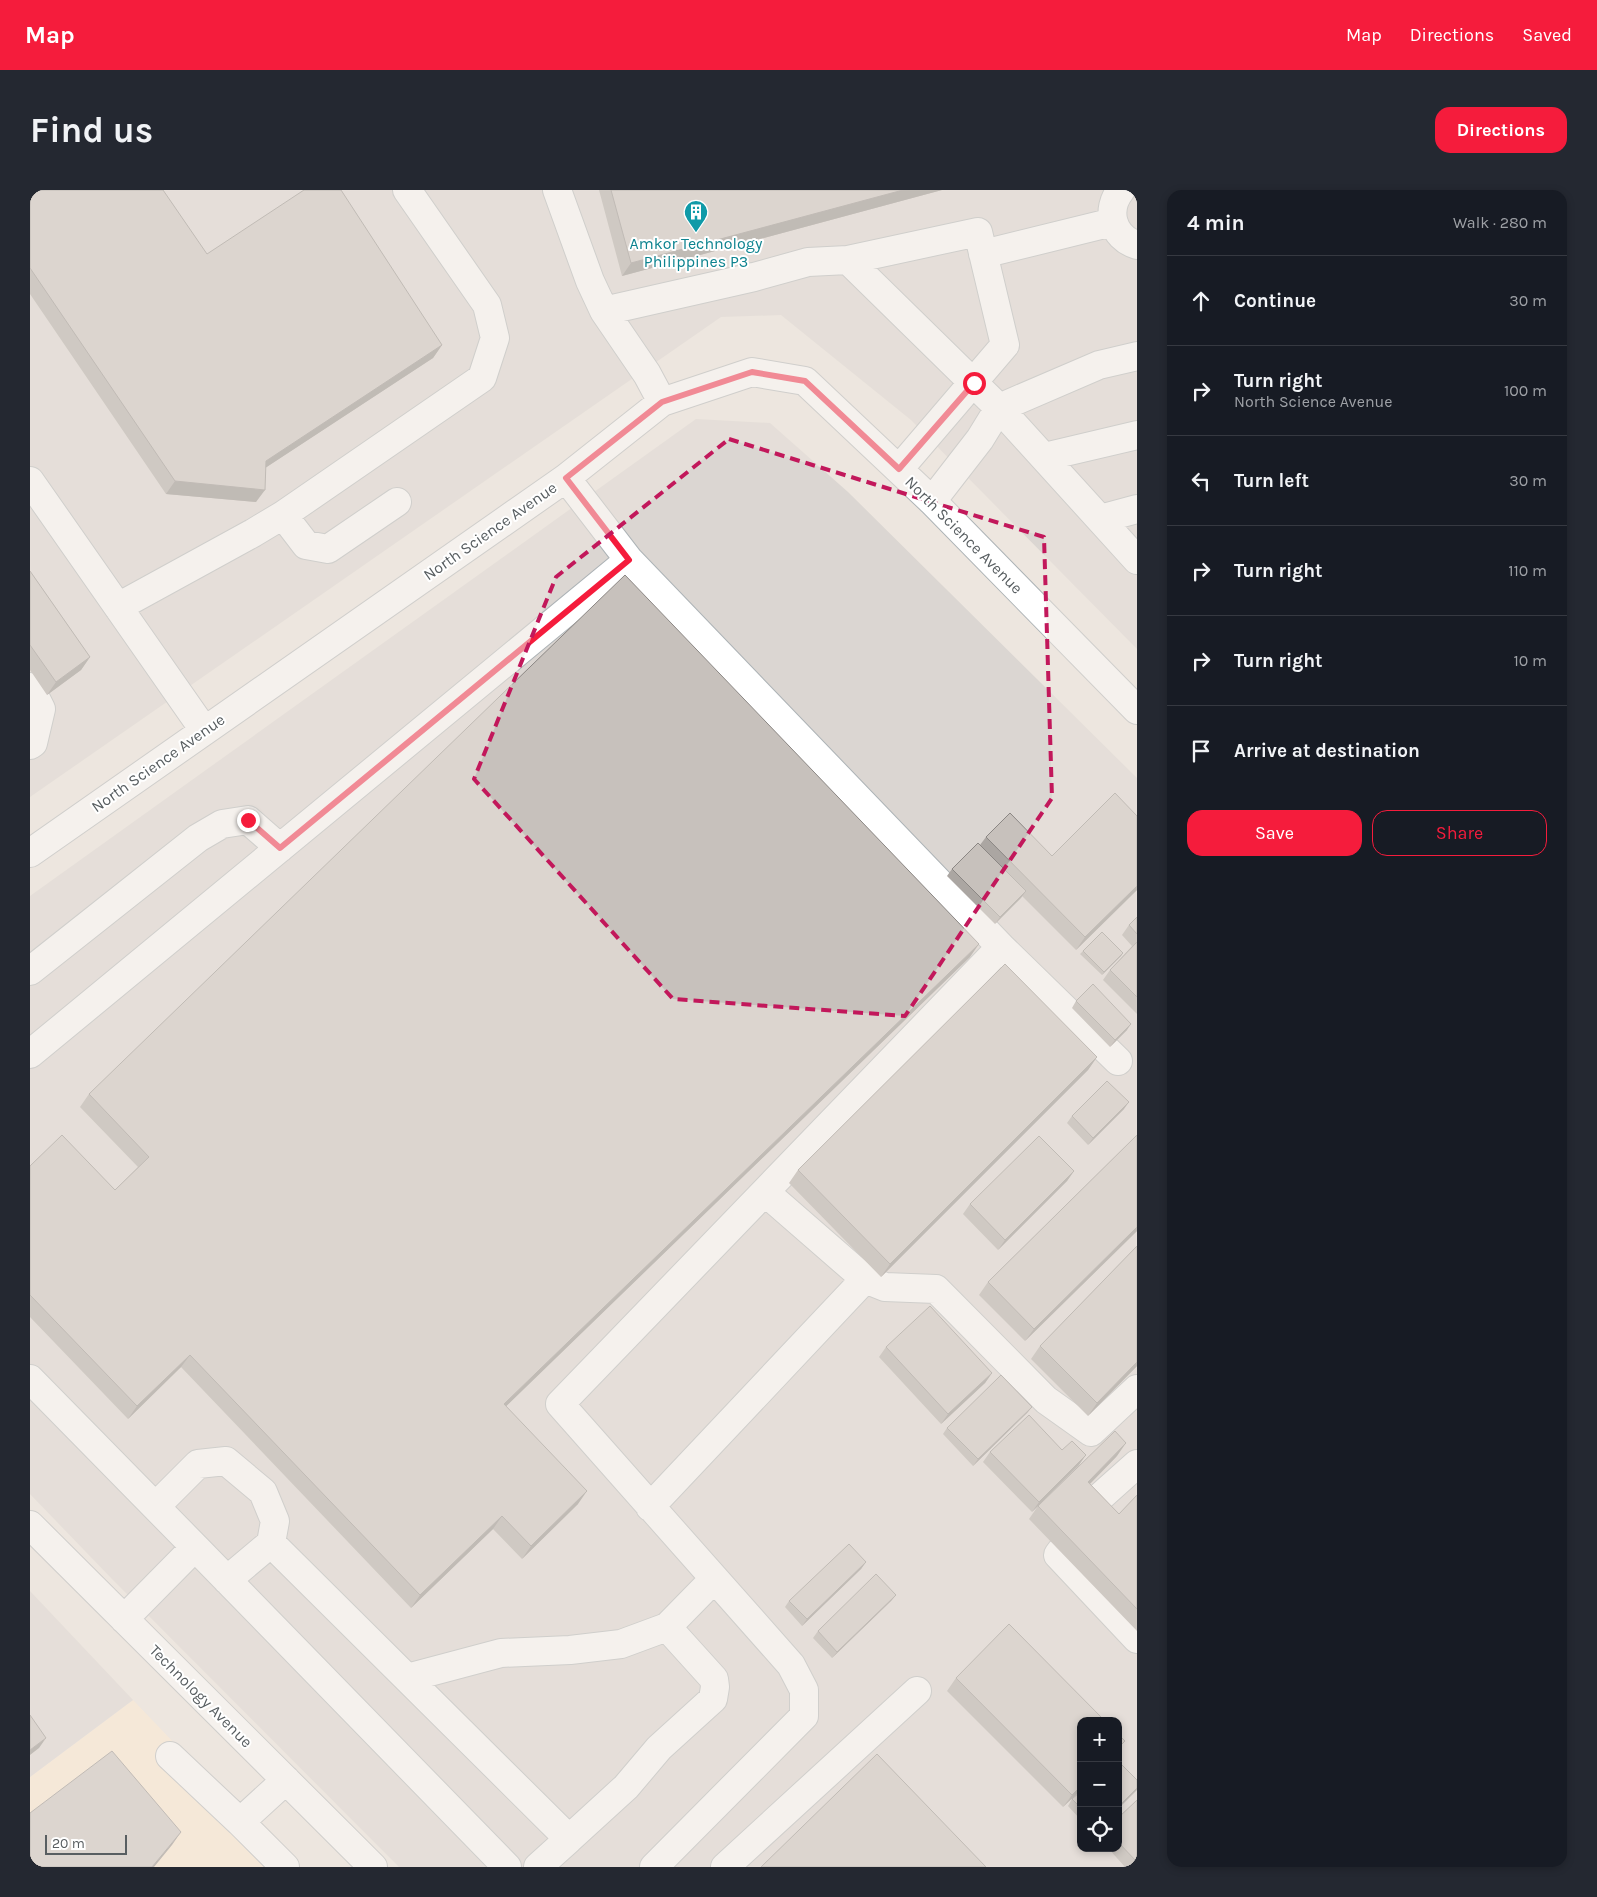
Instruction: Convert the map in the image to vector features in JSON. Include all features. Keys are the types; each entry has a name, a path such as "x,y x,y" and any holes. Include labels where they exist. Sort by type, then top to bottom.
{"street":[{"path":"118,607 283,515 482,378 495,338 487,305 407,190"},
{"path":"558,190 590,281 604,311 647,374 662,402"},
{"path":"1121,190 1114,200 1113,222 1125,240 1137,245"},
{"path":"984,254 1113,222"},
{"path":"604,311 754,277 808,262 848,260 978,232 1005,345 899,469"},
{"path":"848,260 999,408 1137,560"},
{"path":"932,501 980,439 999,408 1099,365 1137,356"},
{"name":"North Science Avenue","path":"30,853 566,478 662,402 752,372 805,381 932,501 1137,710"},
{"path":"1044,457 1137,435"},
{"path":"566,478 629,560 1001,946 1118,1061"},
{"path":"30,481 204,730"},
{"path":"283,515 306,545 328,549 397,502"},
{"path":"1100,519 1137,509"},
{"path":"30,1054 629,560"},
{"path":"30,687 41,709 33,743 30,745"},
{"path":"30,971 198,838 222,824 248,820 280,848"},
{"path":"654,1867 804,1716 804,1690 791,1665 560,1404 1001,946"},
{"path":"765,1192 864,1279 885,1287 936,1289 1046,1400 1091,1432 1137,1389"},
{"path":"650,1507 864,1279"},
{"path":"30,1379 507,1867"},
{"path":"156,1506 198,1464 226,1460 263,1492 275,1521 271,1543 227,1580"},
{"path":"1092,1508 1100,1497 1137,1464"},
{"name":"Technology Avenue","path":"30,1525 373,1867"},
{"path":"271,1543 569,1839"},
{"path":"124,1619 196,1547"},
{"path":"1061,1552 1058,1555 1137,1639"},
{"path":"407,1678 500,1653 570,1650 621,1644 667,1627 714,1579"},
{"path":"538,1867 626,1787 659,1748 713,1699 714,1679 667,1627"},
{"path":"725,1867 917,1691"},
{"path":"170,1756 240,1822 284,1867"},
{"path":"240,1822 286,1780"}],"highlighted area":[{"path":"729,439 1044,537 1052,798 905,1016 673,999 474,779 556,577"}],"shaded area":[{"path":"30,190 1137,190 1137,649 911,420 781,315 721,317 30,797"},
{"path":"696,419 770,423 848,492 1137,778 1137,1867 399,1867 30,1494 30,896"},
{"path":"30,1591 133,1700 30,1777"},
{"path":"133,1700 293,1867 30,1867 30,1777"}],"building":[{"path":"30,190 163,190 207,254 304,190 341,190 442,345 266,461 265,490 175,481 30,268"},
{"name":"Amkor Technology Philippines P3","path":"611,190 903,190 631,263"},
{"path":"30,571 90,657 56,682 30,645"},
{"path":"625,575 979,944 504,1404 587,1491 531,1546 502,1516 420,1595 190,1355 137,1406 30,1295 30,1166 62,1135 115,1190 149,1157 89,1094"},
{"path":"1115,793 1137,816 1137,886 1085,937 986,837 1010,813 1052,856"},
{"path":"978,843 1026,891 1000,917 952,869"},
{"path":"1137,917 1137,934 1129,925"},
{"path":"1102,932 1123,953 1104,972 1083,951"},
{"path":"1137,942 1137,997 1110,970"},
{"path":"1005,964 1097,1057 890,1264 798,1170"},
{"path":"1093,984 1131,1024 1115,1040 1076,1001"},
{"path":"1107,1081 1129,1102 1093,1138 1072,1116"},
{"path":"1137,1135 1137,1227 1034,1329 988,1282"},
{"path":"1039,1136 1074,1171 1005,1240 970,1204"},
{"path":"1137,1246 1137,1362 1097,1403 1040,1346"},
{"path":"930,1306 992,1373 948,1414 886,1347"},
{"path":"1001,1375 1032,1407 978,1459 947,1428"},
{"path":"1029,1415 1062,1450 1072,1441 1086,1455 1039,1502 990,1452"},
{"path":"1115,1431 1126,1443 1088,1482 1119,1514 1137,1495 1137,1609 1038,1506"},
{"path":"849,1544 866,1562 807,1619 789,1601"},
{"path":"876,1574 896,1595 837,1652 818,1631"},
{"path":"1009,1624 1101,1717 1077,1717 1077,1790 1072,1795 956,1678"},
{"path":"30,1715 46,1738 30,1750"},
{"path":"112,1751 181,1832 152,1867 30,1867 30,1813"},
{"path":"877,1754 986,1867 761,1867"},
{"path":"1122,1765 1137,1780 1137,1788 1122,1803"},
{"path":"1077,1795 1077,1804 1072,1799"},
{"path":"1137,1800 1137,1862 1122,1846 1122,1814"}],"place":[{"name":"Amkor Technology Philippines P3","path":"696,233"}],"route":[{"path":"248,820 280,848 629,560 566,478 662,402 752,372 805,381 899,469 974,383"}]}
